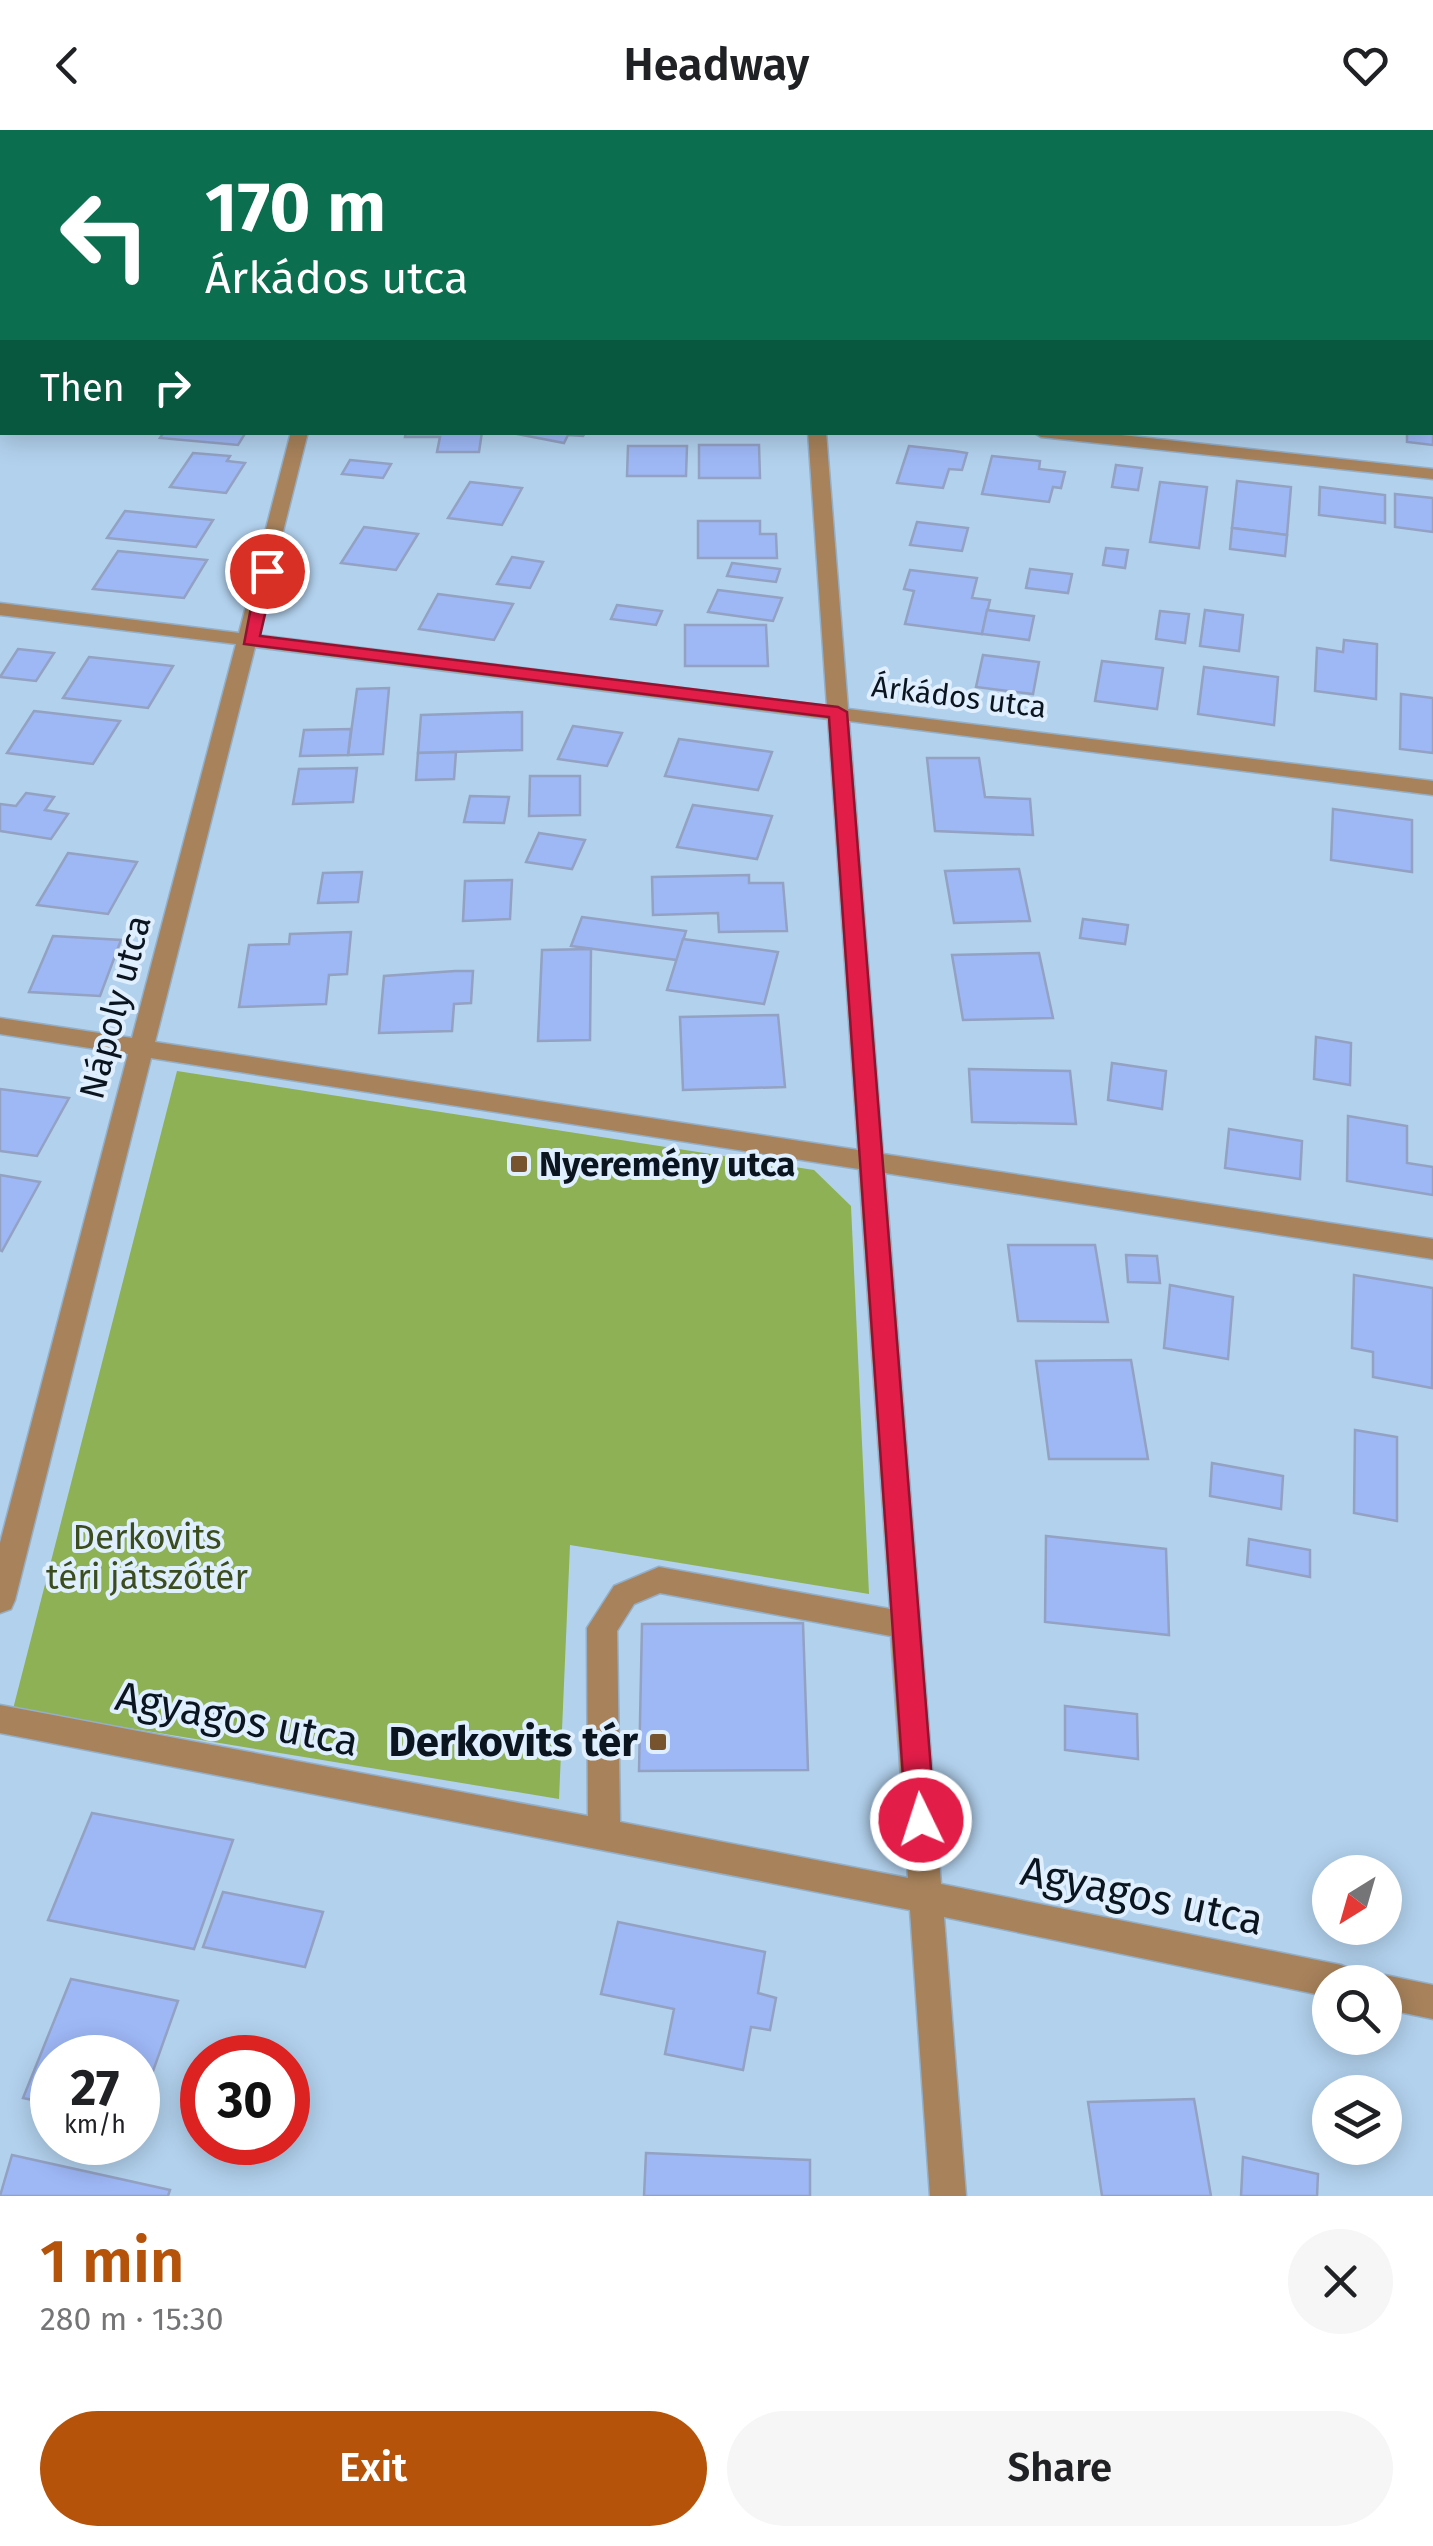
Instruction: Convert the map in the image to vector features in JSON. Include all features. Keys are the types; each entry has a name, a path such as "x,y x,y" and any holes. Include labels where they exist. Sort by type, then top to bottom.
{"street":[{"name":"Nápoly utca","path":"0,1600 140,1048 250,640 299,435"},
{"path":"816,435 948,2196"},
{"path":"1069,435 1433,474"},
{"name":"Árkádos utca","path":"0,609 1433,788"},
{"path":"0,1026 1433,1249"},
{"path":"604,1835 602,1628 624,1595 660,1580 907,1626"},
{"name":"Agyagos utca","path":"0,1719 926,1897 1312,1976"},
{"path":"1402,1996 1433,2002"}],"green space":[{"name":"Derkovits téri játszótér","path":"177,1071 814,1170 851,1206 869,1594 570,1545 559,1799 13,1709"}],"building":[{"path":"162,435 244,435 238,445 160,438"},
{"path":"482,435 479,452 437,452 440,437 405,437"},
{"path":"523,435 568,435 564,443"},
{"path":"1407,435 1433,435 1433,445 1407,442"},
{"path":"699,445 759,445 760,478 699,478"},
{"path":"628,446 687,446 686,476 627,476"},
{"path":"909,446 967,453 962,470 949,469 943,488 897,483"},
{"path":"193,453 230,456 227,461 245,463 226,493 170,487"},
{"path":"992,456 1040,461 1039,469 1065,472 1061,488 1053,487 1049,502 982,494"},
{"path":"350,460 391,464 383,478 342,474"},
{"path":"1116,465 1142,468 1138,490 1112,487"},
{"path":"1237,481 1291,487 1287,535 1232,528"},
{"path":"470,482 522,488 502,525 448,518"},
{"path":"1160,482 1207,487 1199,548 1150,542"},
{"path":"1320,487 1385,495 1385,523 1319,515"},
{"path":"1395,494 1433,498 1433,532 1395,527"},
{"path":"125,511 213,520 196,547 107,538"},
{"path":"698,521 760,521 760,534 776,534 777,558 698,558"},
{"path":"917,522 968,528 962,551 910,545"},
{"path":"364,527 418,534 396,570 341,563"},
{"path":"1232,528 1287,535 1285,556 1230,549"},
{"path":"1106,548 1128,550 1125,568 1103,565"},
{"path":"118,551 207,560 184,598 93,589"},
{"path":"512,557 543,562 530,588 497,584"},
{"path":"732,563 780,569 776,582 727,576"},
{"path":"1030,569 1072,574 1068,593 1026,588"},
{"path":"910,570 977,578 972,598 990,600 982,634 905,624 914,591 904,589"},
{"path":"718,590 782,598 773,621 708,612"},
{"path":"438,594 513,604 494,640 419,629"},
{"path":"617,605 662,611 656,625 611,619"},
{"path":"987,610 1034,616 1029,640 982,634"},
{"path":"1205,610 1243,615 1239,651 1200,646"},
{"path":"1160,611 1189,614 1185,643 1156,639"},
{"path":"685,625 766,625 768,666 685,666"},
{"path":"1344,640 1377,644 1376,699 1315,691 1317,648 1343,652"},
{"path":"18,649 54,653 36,681 0,677"},
{"path":"983,655 1039,662 1033,694 976,687"},
{"path":"89,657 173,666 148,708 63,698"},
{"path":"1102,661 1163,668 1157,709 1095,701"},
{"path":"1204,667 1278,677 1274,725 1198,714"},
{"path":"389,688 383,754 348,755 357,689"},
{"path":"1401,694 1433,698 1433,753 1400,749"},
{"path":"34,711 120,721 93,764 7,753"},
{"path":"522,712 522,750 418,753 421,715"},
{"path":"573,726 622,733 607,766 558,759"},
{"path":"351,729 348,755 300,756 304,730"},
{"path":"679,739 772,752 758,790 665,776"},
{"path":"456,752 454,779 416,780 418,753"},
{"path":"927,758 979,758 985,797 1030,799 1033,835 935,831"},
{"path":"357,768 353,802 293,804 299,769"},
{"path":"530,776 580,776 580,815 529,816"},
{"path":"26,793 54,797 45,810 68,814 51,839 0,831 0,804 16,806"},
{"path":"470,796 509,797 504,823 464,822"},
{"path":"693,805 772,816 757,859 677,847"},
{"path":"1333,809 1412,820 1412,872 1331,860"},
{"path":"539,833 585,840 572,869 526,862"},
{"path":"68,853 137,862 108,914 37,905"},
{"path":"1019,869 1030,921 954,923 945,871"},
{"path":"362,872 358,902 318,903 323,873"},
{"path":"749,875 749,883 783,883 787,931 719,932 718,913 653,915 652,877"},
{"path":"512,880 510,919 463,921 465,881"},
{"path":"582,917 686,931 677,960 571,946"},
{"path":"1083,919 1128,925 1125,944 1080,938"},
{"path":"351,932 347,974 329,975 326,1004 239,1007 249,945 289,944 290,934"},
{"path":"53,936 121,940 100,996 29,992"},
{"path":"683,939 778,952 764,1004 667,990"},
{"path":"591,949 590,1040 538,1041 542,950"},
{"path":"1039,953 1053,1018 963,1020 952,955"},
{"path":"473,971 471,1003 454,1004 452,1031 379,1033 384,976"},
{"path":"778,1015 785,1087 683,1090 680,1017"},
{"path":"1316,1037 1351,1043 1350,1085 1314,1079"},
{"path":"1112,1063 1166,1071 1162,1109 1108,1100"},
{"path":"969,1069 1070,1071 1076,1124 972,1122"},
{"path":"0,1089 69,1098 37,1156 0,1151"},
{"path":"1348,1116 1407,1126 1407,1163 1433,1167 1433,1195 1347,1181"},
{"path":"1229,1129 1302,1141 1300,1179 1225,1168"},
{"path":"0,1175 40,1182 2,1251 0,1250"},
{"path":"1008,1245 1095,1245 1108,1322 1018,1321"},
{"path":"1126,1255 1157,1256 1160,1283 1128,1282"},
{"path":"1354,1275 1433,1288 1432,1388 1373,1377 1373,1352 1352,1348"},
{"path":"1170,1285 1233,1297 1228,1359 1164,1348"},
{"path":"1131,1360 1148,1459 1049,1459 1036,1361"},
{"path":"1355,1430 1397,1437 1397,1521 1354,1513"},
{"path":"1212,1463 1283,1476 1281,1509 1210,1496"},
{"path":"1046,1536 1166,1549 1169,1635 1045,1622"},
{"path":"1249,1539 1310,1550 1310,1577 1247,1565"},
{"path":"803,1623 808,1770 639,1771 642,1624"},
{"path":"1065,1706 1137,1714 1138,1759 1065,1750"},
{"path":"92,1813 233,1840 194,1949 48,1920"},
{"path":"223,1892 323,1912 305,1967 203,1947"},
{"path":"618,1922 765,1952 758,1993 776,1998 770,2030 751,2027 743,2070 665,2054 674,2009 601,1994"},
{"path":"71,1979 178,2001 160,2051 160,2035 48,2035"},
{"path":"30,2081 30,2099 23,2098"},
{"path":"1194,2099 1211,2196 1102,2196 1088,2102"},
{"path":"646,2153 810,2160 810,2196 644,2196"},
{"path":"12,2155 30,2159 30,2165 57,2165 170,2190 168,2196 0,2196"},
{"path":"1243,2157 1318,2174 1317,2196 1241,2196"}],"place":[{"name":"Nyeremény utca","path":"519,1164"},
{"name":"Derkovits tér","path":"658,1742"}],"route":[{"path":"267,571 250,640 838,712 921,1820"}]}
